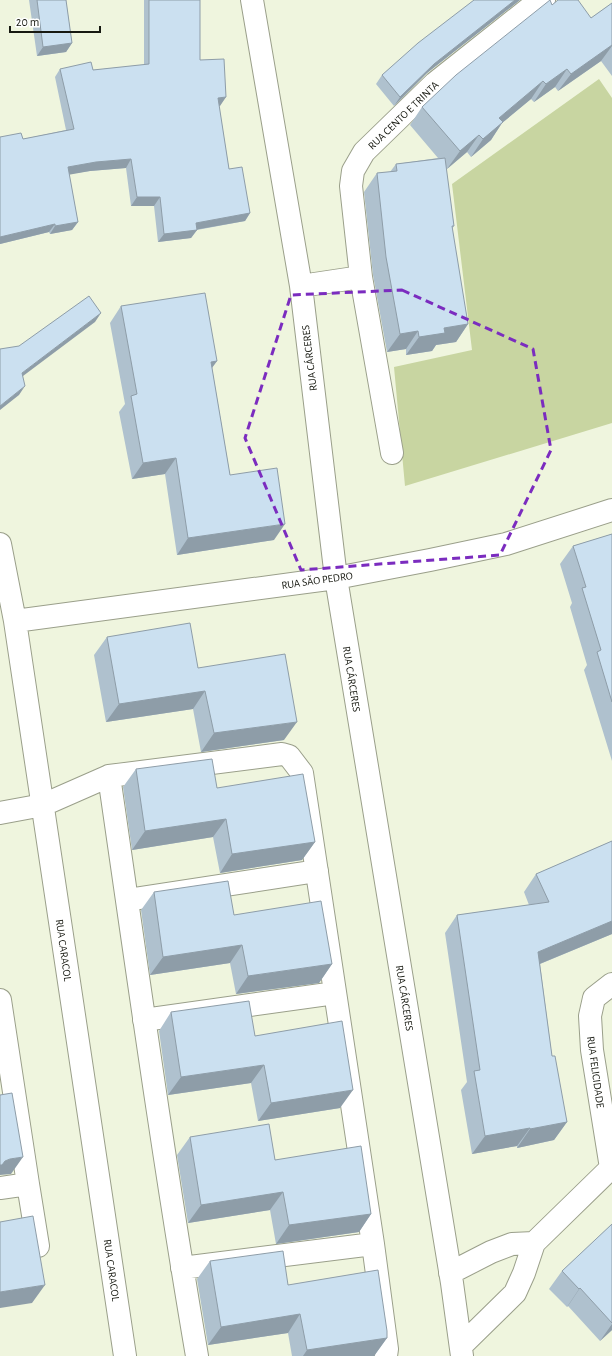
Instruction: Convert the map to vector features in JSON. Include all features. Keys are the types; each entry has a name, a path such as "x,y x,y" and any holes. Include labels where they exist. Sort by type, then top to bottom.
{"street":[{"name":"RUA CÁRCERES","path":"252,0 301,286 336,578 462,1351"},
{"name":"RUA CENTO E TRINTA","path":"392,454 361,277 351,186 353,170 364,152 435,83 535,2"},
{"path":"301,286 361,277"},
{"name":"RUA SÃO PEDRO","path":"15,621 336,578 506,544 612,510"},
{"name":"RUA CARACOL","path":"0,544 15,621 125,1356"},
{"path":"0,813 43,805 109,776 282,754 289,756 302,773 373,1244 387,1349 386,1356"},
{"path":"109,776 144,1020 197,1356"},
{"path":"127,900 317,871"},
{"name":"RUA FELICIDADE","path":"611,1167 592,1050 590,1016 594,998 612,984"},
{"path":"144,1020 335,993"},
{"path":"0,1000 5,1062 28,1184 40,1262"},
{"path":"462,1351 515,1293 534,1243 611,1167"},
{"path":"0,1188 28,1184"},
{"path":"450,1273 491,1252 512,1244 534,1243"},
{"path":"182,1268 373,1244"}],"highlighted area":[{"path":"402,290 533,349 551,450 500,555 301,570 245,438 291,295"}],"green space":[{"path":"599,79 612,98 612,423 405,486 394,367 472,350 452,184"}],"building":[{"path":"37,0 66,0 72,43 43,47"},
{"path":"149,0 200,0 200,60 224,59 226,97 218,98 229,169 242,167 250,213 196,223 197,230 164,234 160,197 137,197 131,159 96,162 68,167 78,222 55,226 55,224 0,237 0,137 21,133 23,139 74,129 60,69 91,62 93,70 149,64"},
{"path":"474,0 515,0 434,64 400,97 382,75 418,43"},
{"path":"550,0 552,5 558,0 578,0 591,18 612,3 612,45 571,74 567,69 546,84 543,81 499,118 503,122 483,139 479,135 460,151 422,107 456,75"},
{"path":"445,158 454,226 452,226 468,324 444,328 445,333 419,337 418,331 400,334 386,257 377,173 397,171 396,164"},
{"path":"205,293 217,361 211,362 230,475 277,468 285,524 188,538 176,458 143,463 131,396 137,394 121,306"},
{"path":"89,296 101,313 22,373 25,386 0,406 0,349 19,346"},
{"path":"612,534 612,702 597,652 601,650 582,588 586,587 573,546"},
{"path":"190,623 198,668 285,654 297,722 214,733 205,691 119,704 107,637"},
{"path":"212,759 217,788 303,774 315,842 232,854 226,819 145,831 136,769"},
{"path":"612,841 612,921 538,952 552,1056 555,1056 567,1122 485,1136 474,1071 480,1070 457,915 549,902 536,874"},
{"path":"228,881 234,915 321,901 332,964 248,976 242,945 163,957 154,892"},
{"path":"249,1001 255,1036 342,1021 353,1090 271,1103 264,1065 181,1077 171,1012"},
{"path":"12,1093 23,1157 10,1159 0,1165 0,1095"},
{"path":"269,1124 275,1160 361,1146 371,1214 289,1225 283,1192 201,1205 190,1137"},
{"path":"33,1216 45,1285 0,1292 0,1222"},
{"path":"612,1224 612,1323 562,1271"},
{"path":"283,1251 288,1285 378,1270 387,1338 307,1350 300,1314 221,1327 210,1261"}]}
